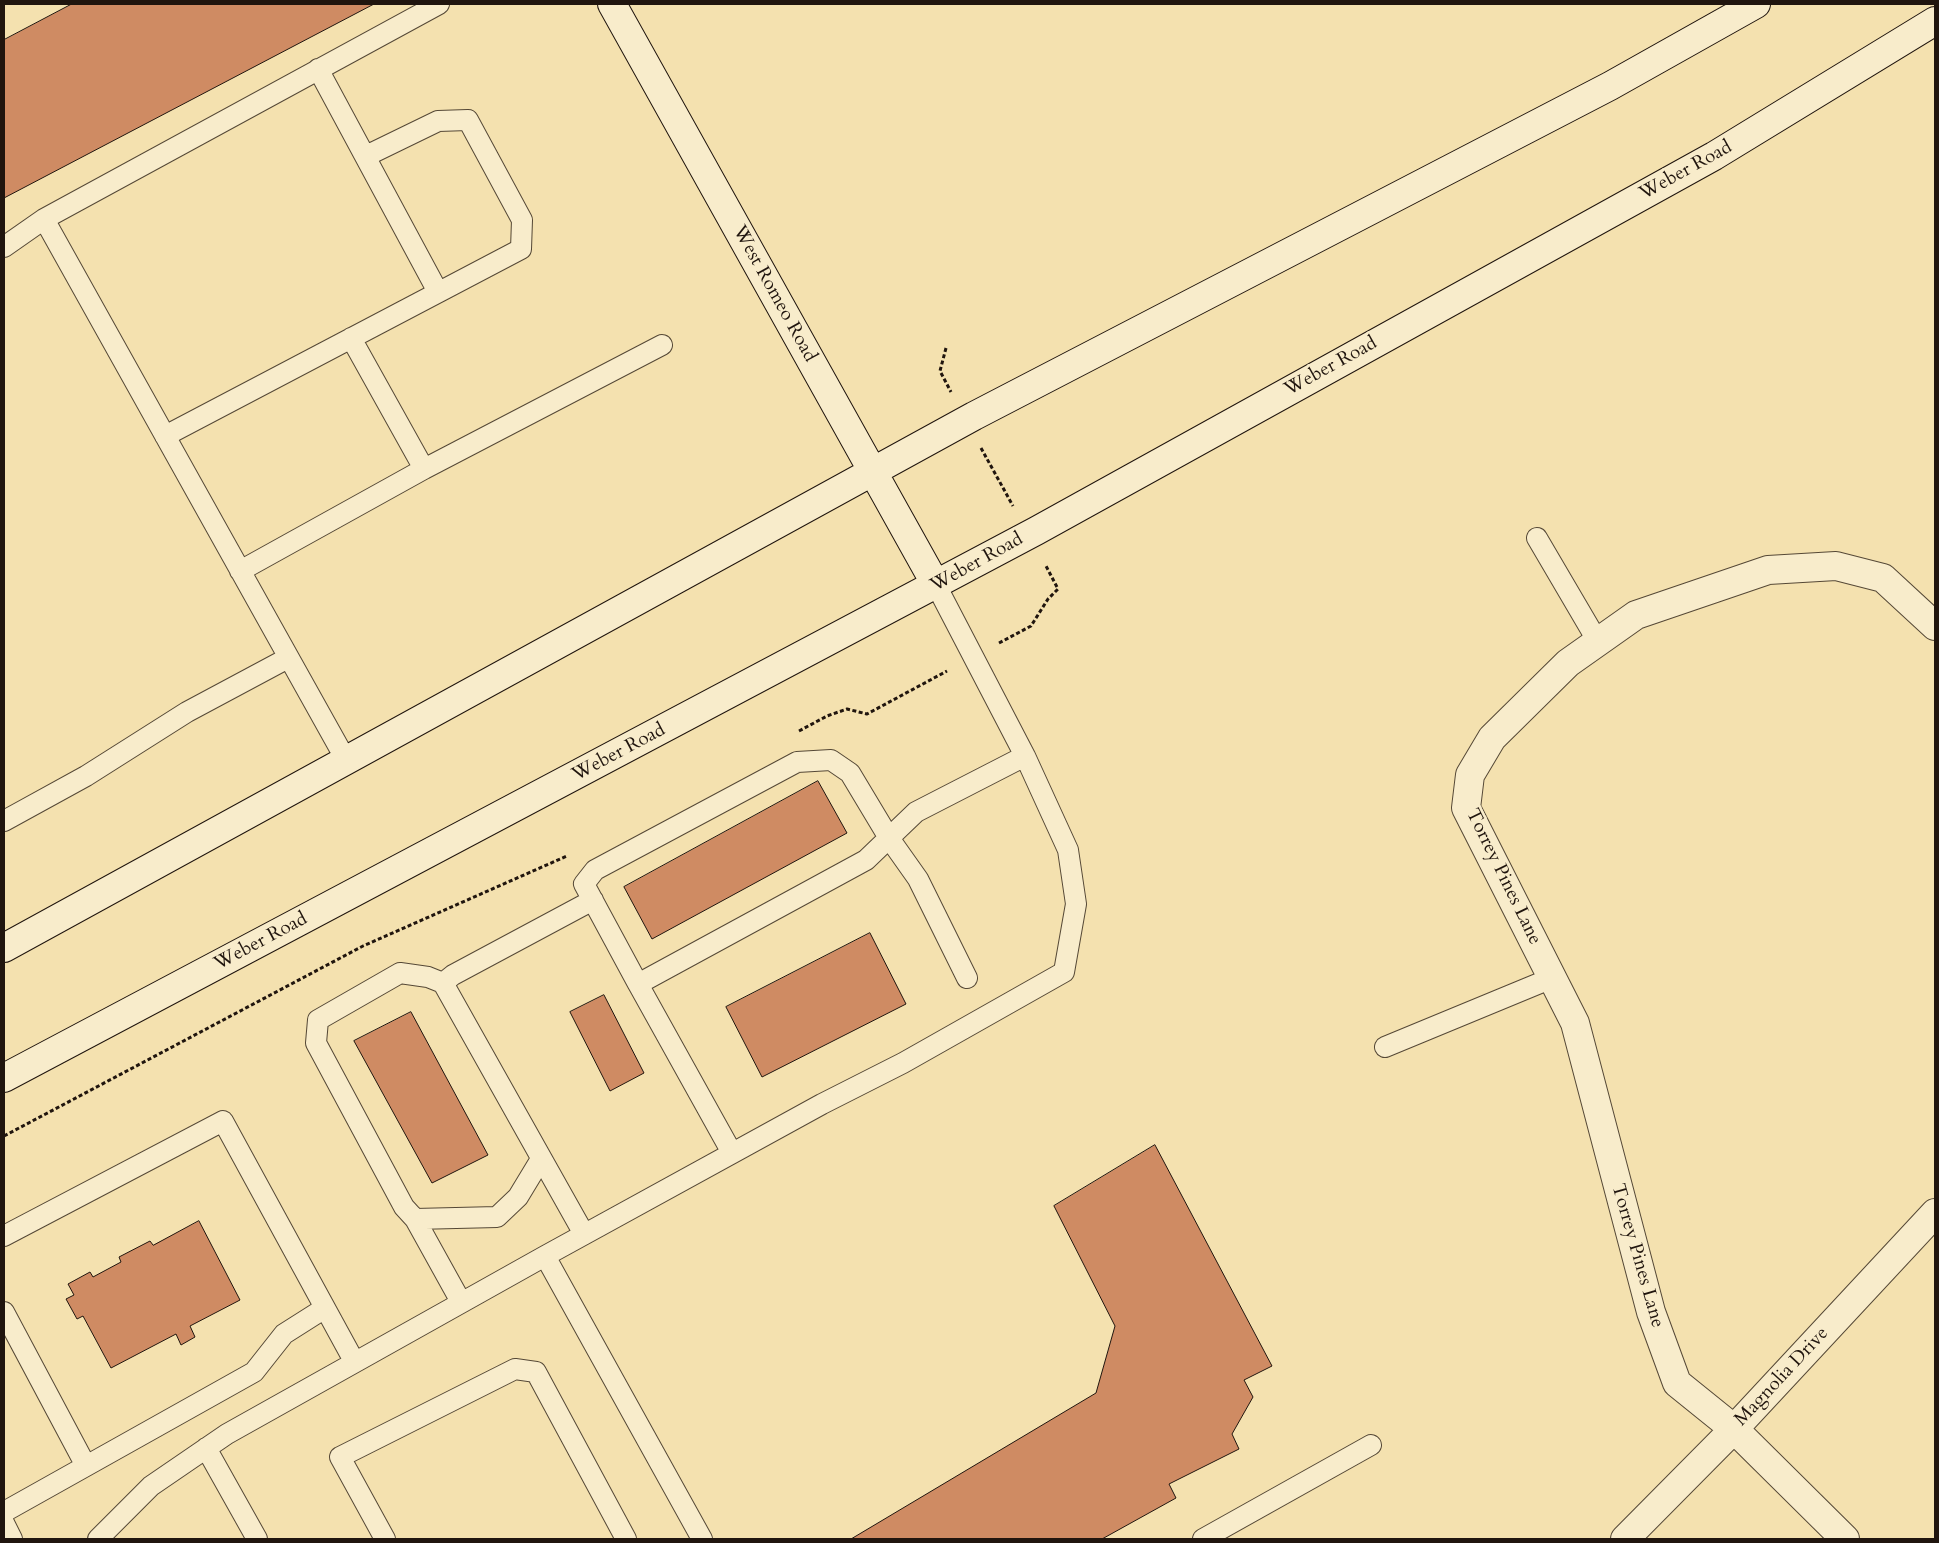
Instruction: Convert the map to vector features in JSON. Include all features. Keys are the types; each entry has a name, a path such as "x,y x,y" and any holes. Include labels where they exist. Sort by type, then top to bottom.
{"main road":[{"name":"West Romeo Road","path":"612,4 936,585"},
{"path":"4,948 983,412 1610,86 1756,4"},
{"name":"Weber Road","path":"4,1078 936,585 1714,156 1935,21"},
{"name":"Torrey Pines Lane","path":"1845,1539 1734,1429 1677,1383 1651,1312 1575,1023 1466,808 1470,775 1492,738 1568,663 1636,615 1768,570 1836,566 1883,578 1935,626"},
{"name":"Magnolia Drive","path":"1625,1539 1734,1429 1935,1212"}],"lane":[{"path":"4,247 44,219 439,4"},
{"path":"318,69 438,292"},
{"path":"165,436 521,249 522,220 468,120 438,120 366,156"},
{"path":"44,219 346,760"},
{"path":"351,338 424,469"},
{"path":"240,571 424,469 662,345"},
{"path":"1537,538 1598,642"},
{"path":"98,1539 151,1486 227,1434 354,1361 584,1234 903,1063 1064,972 1076,904 1068,850 1025,756 936,585"},
{"path":"4,821 86,776 187,712 288,658"},
{"path":"638,984 866,860 916,812 1025,756"},
{"path":"732,1153 584,884 595,870 797,762 831,760 850,774 889,838 918,879 967,978"},
{"path":"443,983 453,975 593,900"},
{"path":"461,1302 414,1219 404,1207 316,1043 318,1020 400,974 428,977 443,983 584,1234"},
{"path":"1385,1047 1552,978"},
{"path":"4,1236 223,1121 354,1361"},
{"path":"414,1219 497,1217 518,1197 541,1159"},
{"path":"545,1256 702,1539"},
{"path":"4,1512 254,1372 284,1334 325,1308"},
{"path":"4,1312 86,1466"},
{"path":"385,1539 340,1458 515,1369 536,1372 626,1539"},
{"path":"1203,1539 1371,1444"},
{"path":"206,1448 258,1539"},
{"path":"4,1523 12,1539"}],"path":[{"path":"792,735 826,716 847,709 867,714 973,657"},
{"path":"4,1136 363,946 471,901 576,852"}],"building":[{"path":"72,4 374,4 4,198 4,40"},
{"path":"818,781 847,833 652,939 624,887"},
{"path":"870,933 906,1004 762,1077 726,1007"},
{"path":"604,995 644,1073 610,1091 570,1012"},
{"path":"411,1012 488,1155 432,1183 354,1041"},
{"path":"1155,1145 1272,1366 1244,1380 1253,1397 1232,1434 1239,1449 1169,1484 1176,1498 1102,1539 851,1539 1096,1393 1115,1326 1054,1206"},
{"path":"199,1221 240,1300 190,1326 195,1337 181,1345 176,1334 111,1368 83,1316 77,1319 66,1299 74,1295 68,1284 90,1272 93,1277 121,1262 119,1257 150,1241 153,1245"}]}
